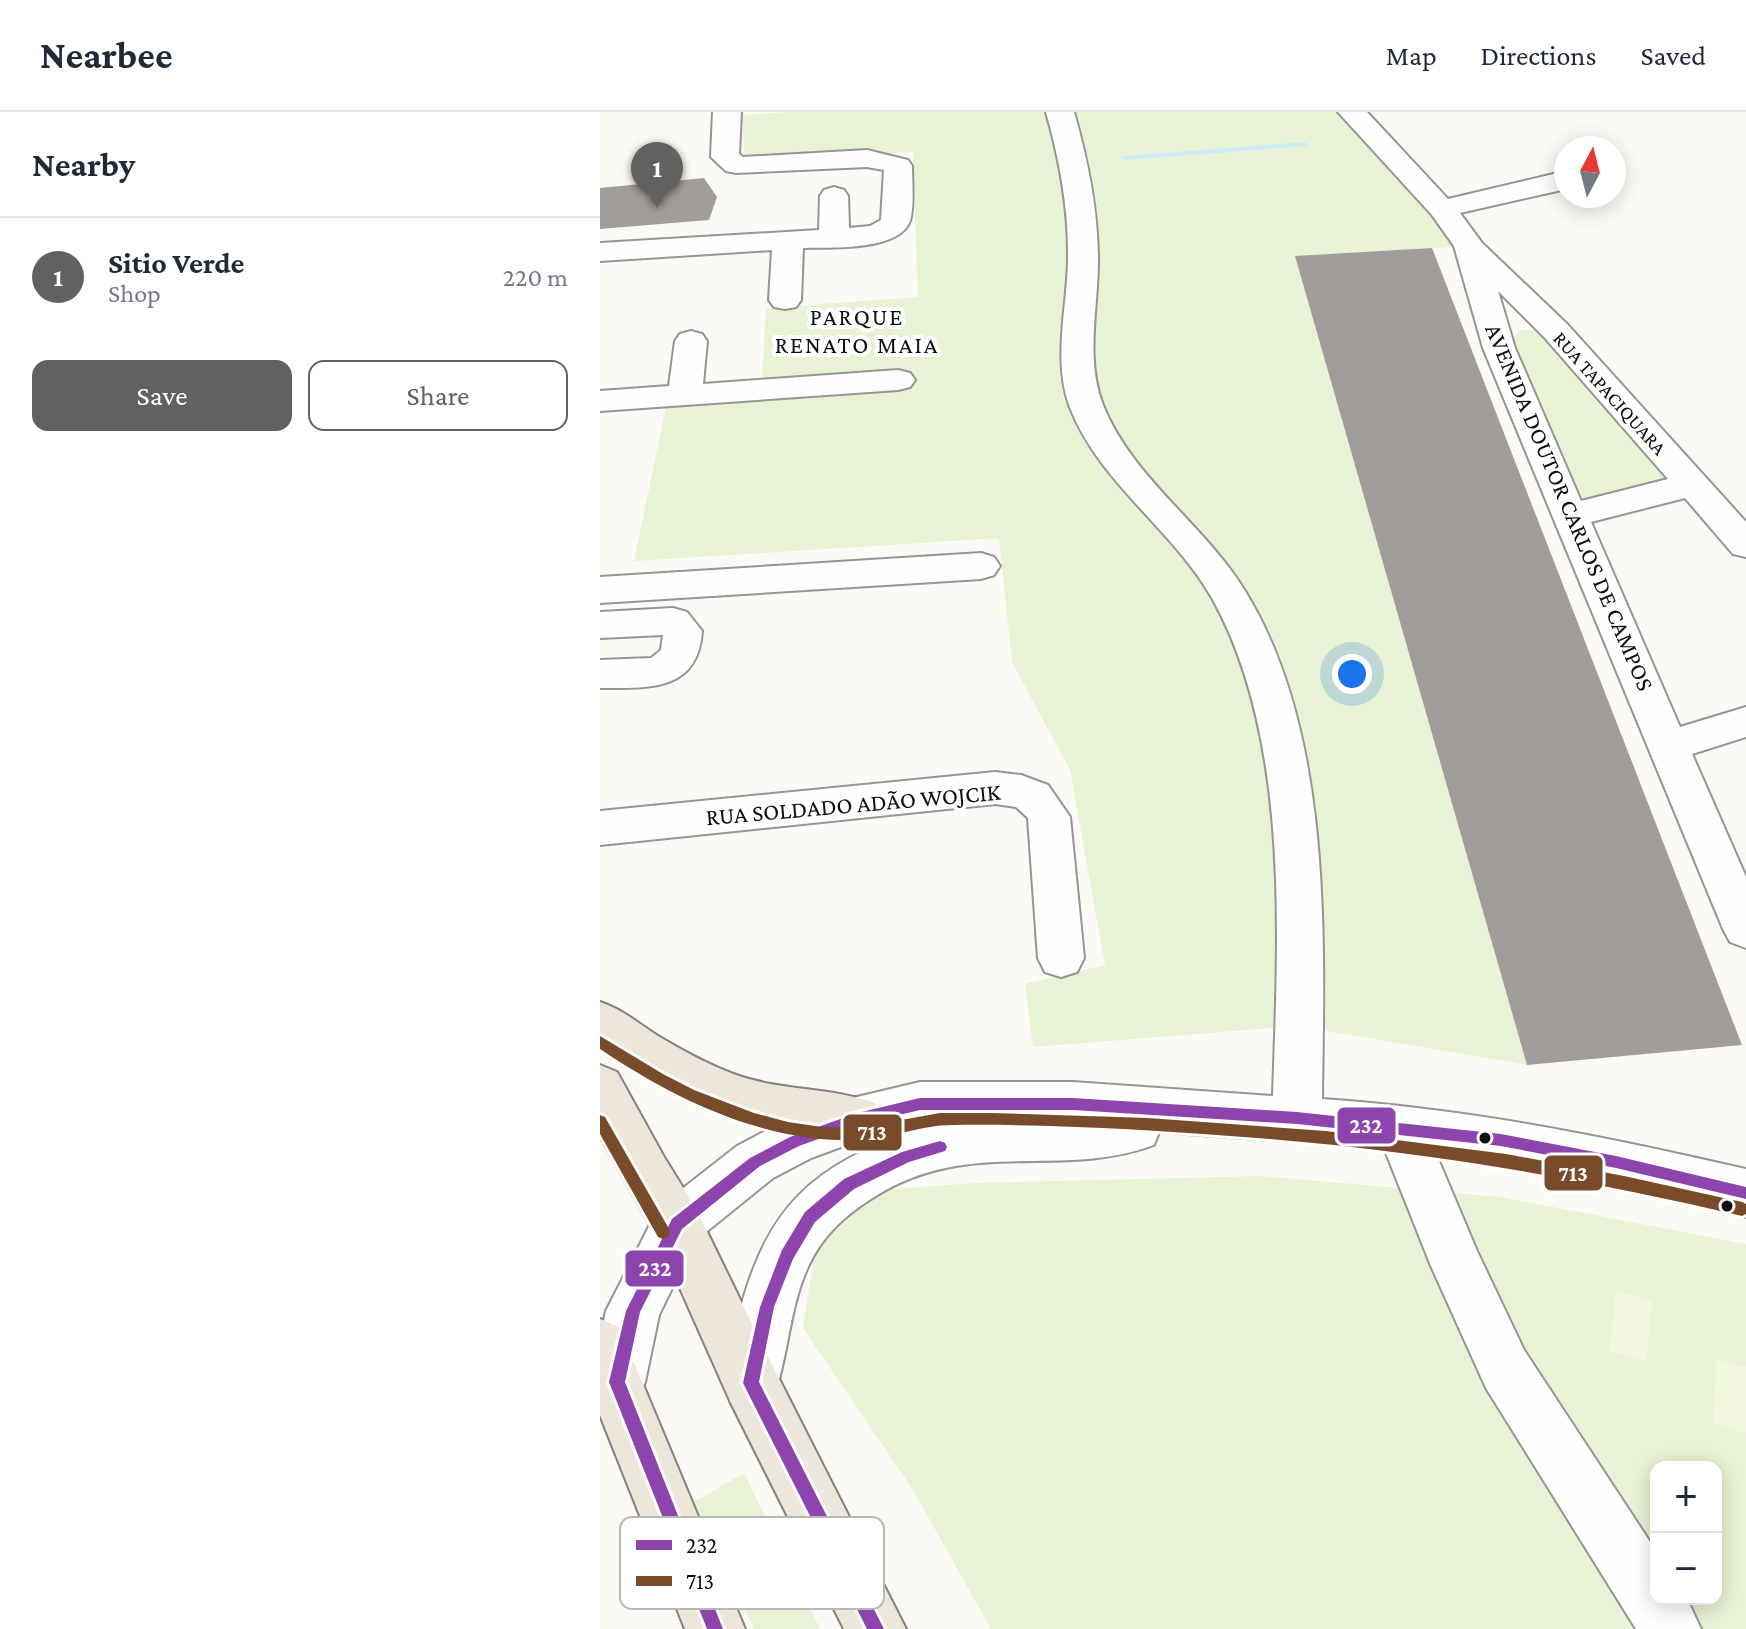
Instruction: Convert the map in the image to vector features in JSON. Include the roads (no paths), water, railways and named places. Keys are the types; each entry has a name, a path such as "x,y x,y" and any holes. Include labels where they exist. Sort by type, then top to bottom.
{"main road":[{"path":"600,1022 670,1069 730,1095 789,1111 857,1119"},
{"path":"600,1087 677,1224 751,1383 819,1517"},
{"path":"608,1364 670,1517"},
{"path":"707,1609 715,1629"},
{"path":"866,1609 876,1629"}],"street":[{"path":"600,252 876,235 891,227 896,220 898,166 892,162 869,159 736,165 725,157 727,112"},
{"path":"1060,112 1079,178 1083,220 1079,370 1085,401 1098,432 1213,569 1240,615 1265,676 1284,757 1300,955 1274,1117"},
{"name":"AVENIDA DOUTOR CARLOS DE CAMPOS","path":"1352,112 1442,209 1469,246 1499,348 1746,929"},
{"path":"1442,209 1554,183"},
{"path":"834,196 834,237"},
{"path":"785,300 788,240"},
{"name":"RUA TAPACIQUARA","path":"1469,246 1556,331 1746,545"},
{"path":"1499,348 1505,335 1518,328 1556,331"},
{"path":"685,395 691,341"},
{"path":"600,401 898,380"},
{"path":"1571,515 1692,485"},
{"path":"600,590 981,566"},
{"path":"600,625 660,620 673,621 683,631 678,657 668,666 657,671 600,674"},
{"path":"1670,745 1746,722"},
{"name":"RUA SOLDADO ADÃO WOJCIK","path":"600,828 995,788 1024,792 1038,798 1049,817 1061,958"},
{"path":"608,1364 677,1224 755,1162 795,1141 857,1119 920,1104 1073,1104 1400,1127 1501,1140 1616,1162 1746,1193"},
{"path":"751,1383 767,1307 787,1255 810,1217 849,1184 907,1156 971,1139 1075,1136 1274,1117"},
{"path":"1400,1127 1457,1266 1505,1369 1671,1629"}],"waterway":[{"path":"1125,158 1304,144"}],"place":[{"name":"Sitio Verde","path":"657,208"}],"district":[{"name":"PARQUE RENATO MAIA","path":"857,330"}]}
